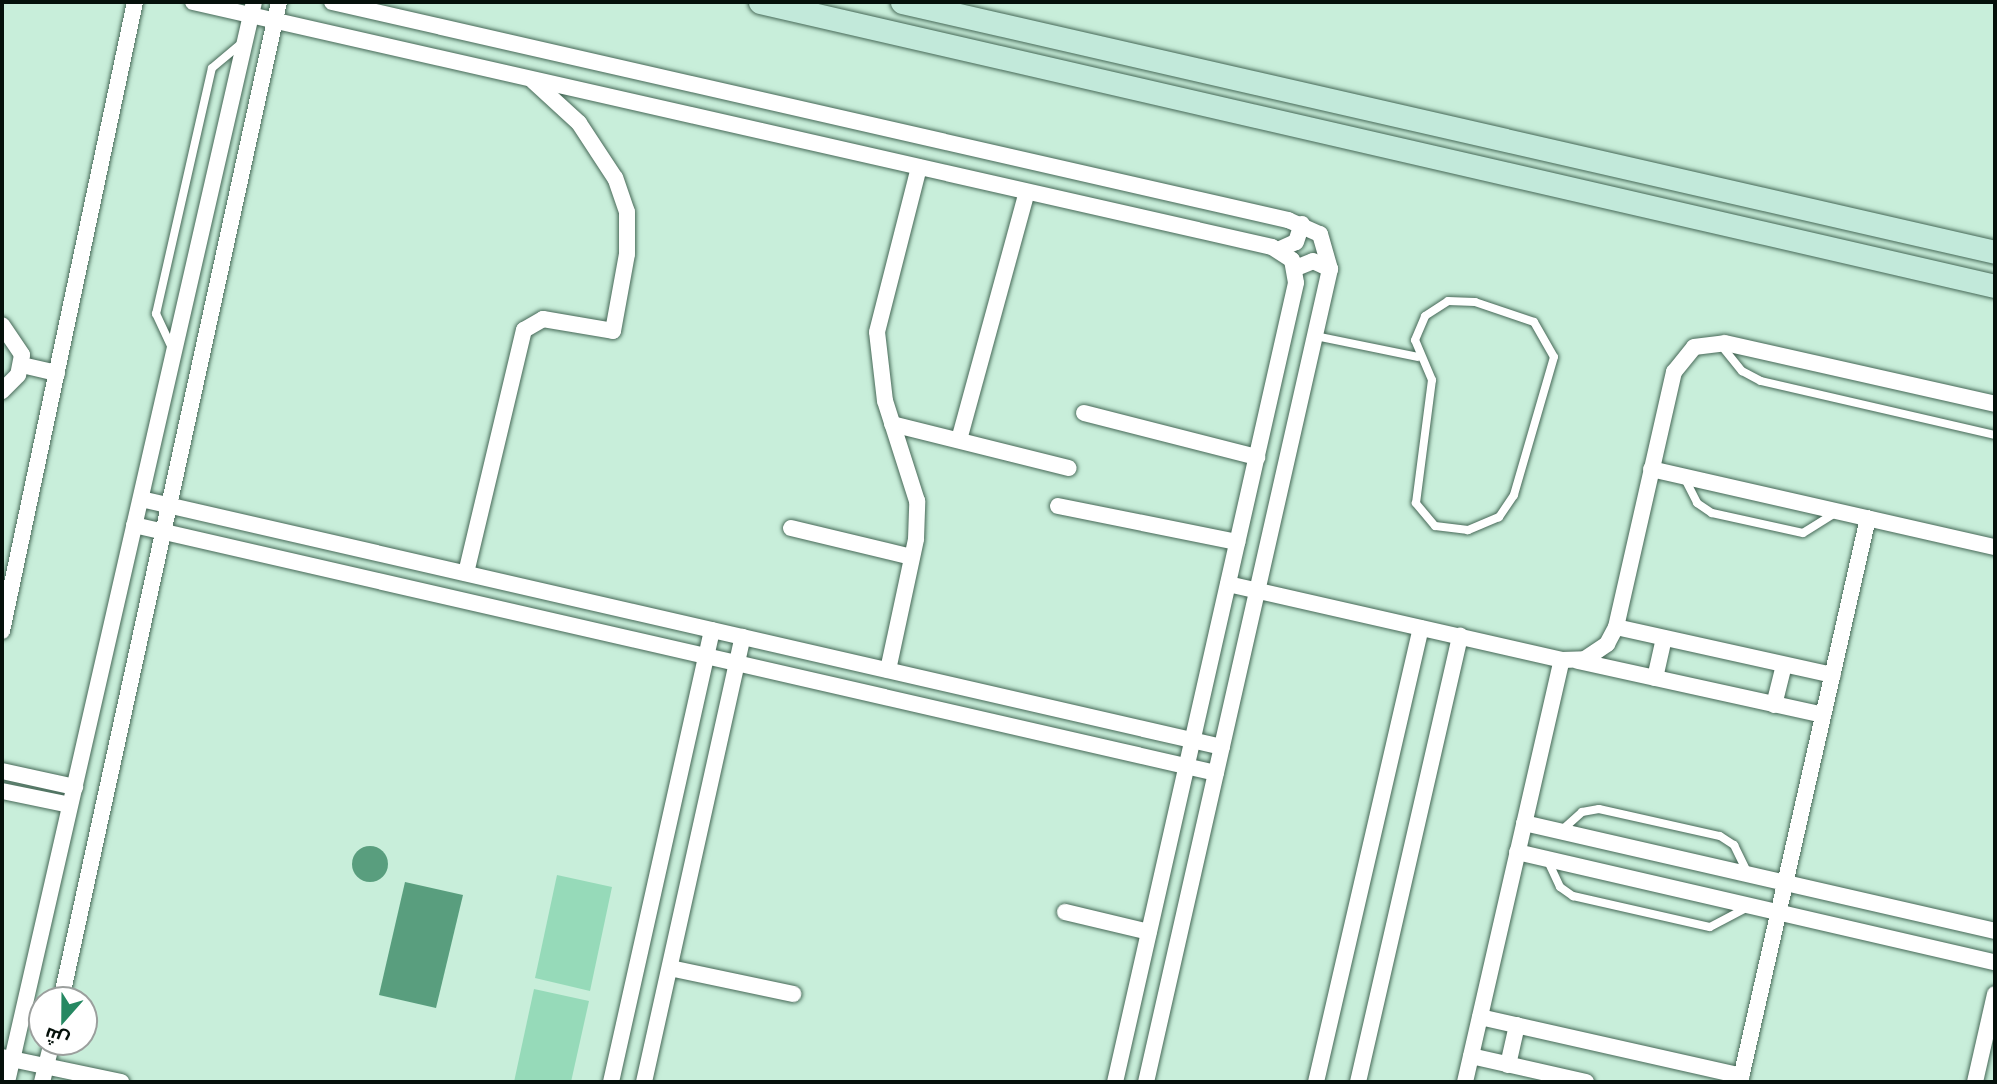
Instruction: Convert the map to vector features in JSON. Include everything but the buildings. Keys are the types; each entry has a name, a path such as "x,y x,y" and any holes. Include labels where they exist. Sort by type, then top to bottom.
{"street":[{"path":"2,631 135,2"},
{"path":"193,2 252,8 275,20 1280,250 1296,268"},
{"path":"64,986 279,2"},
{"path":"332,2 1302,224 1326,243 1330,269 1146,1082"},
{"path":"760,2 1995,286"},
{"path":"902,2 1995,252"},
{"path":"7,1082 7,1057 71,805 252,8"},
{"path":"466,573 524,330 543,319 613,331 627,254 624,198 605,159 564,107 530,78"},
{"path":"888,670 912,557 916,492 892,424 880,378 878,314 919,167"},
{"path":"959,440 1027,192"},
{"path":"1280,250 1296,242 1302,224"},
{"path":"1296,268 1313,261 1330,269"},
{"path":"1115,1082 1257,457 1296,268"},
{"path":"2,325 20,344 22,365 2,391"},
{"path":"1569,660 1601,650 1616,627 1676,364 1694,346 1718,342 1995,404"},
{"path":"22,365 57,373"},
{"path":"1084,413 1257,457"},
{"path":"892,424 1069,468"},
{"path":"1651,469 1995,548"},
{"path":"141,499 1222,747"},
{"path":"1058,506 1237,542"},
{"path":"1480,1017 1700,1075 1740,1079 1868,518"},
{"path":"134,525 1216,773"},
{"path":"791,528 912,557"},
{"path":"1228,584 1823,715"},
{"path":"1616,627 1832,675"},
{"path":"1317,1082 1421,628"},
{"path":"611,1082 712,630"},
{"path":"1358,1082 1460,636"},
{"path":"644,1082 743,637"},
{"path":"1655,678 1664,638"},
{"path":"1465,1082 1524,822 1569,660"},
{"path":"1774,705 1784,665"},
{"path":"2,771 75,787"},
{"path":"2,791 71,805"},
{"path":"1524,822 1995,931"},
{"path":"1517,852 1995,962"},
{"path":"1065,912 1149,932"},
{"path":"670,968 793,994"},
{"path":"1975,1082 1995,994"},
{"path":"1508,1065 1517,1025"},
{"path":"43,1082 49,1056"},
{"path":"1471,1056 1586,1082"},
{"path":"7,1057 121,1082"}],"lane":[{"path":"174,352 157,325 159,301 212,68 245,39"},
{"path":"1315,336 1418,357 1432,380 1418,510 1446,530 1479,528 1508,507 1519,483 1552,380 1552,346 1534,322 1457,300 1432,309 1420,323 1418,357"},
{"path":"1718,342 1742,371 1761,382 1995,435"},
{"path":"1683,476 1698,503 1712,513 1803,533 1838,512"},
{"path":"1560,831 1582,813 1599,809 1720,836 1734,845 1748,874"},
{"path":"1547,859 1560,887 1573,896 1710,927 1750,906"}],"shaded area":[{"path":"370,846 383,851 388,864 383,877 370,882 357,877 352,864 357,851"},
{"path":"557,875 612,887 590,991 535,978"},
{"path":"405,882 463,895 436,1008 379,995"},
{"path":"534,989 589,1001 571,1082 514,1082"}]}
